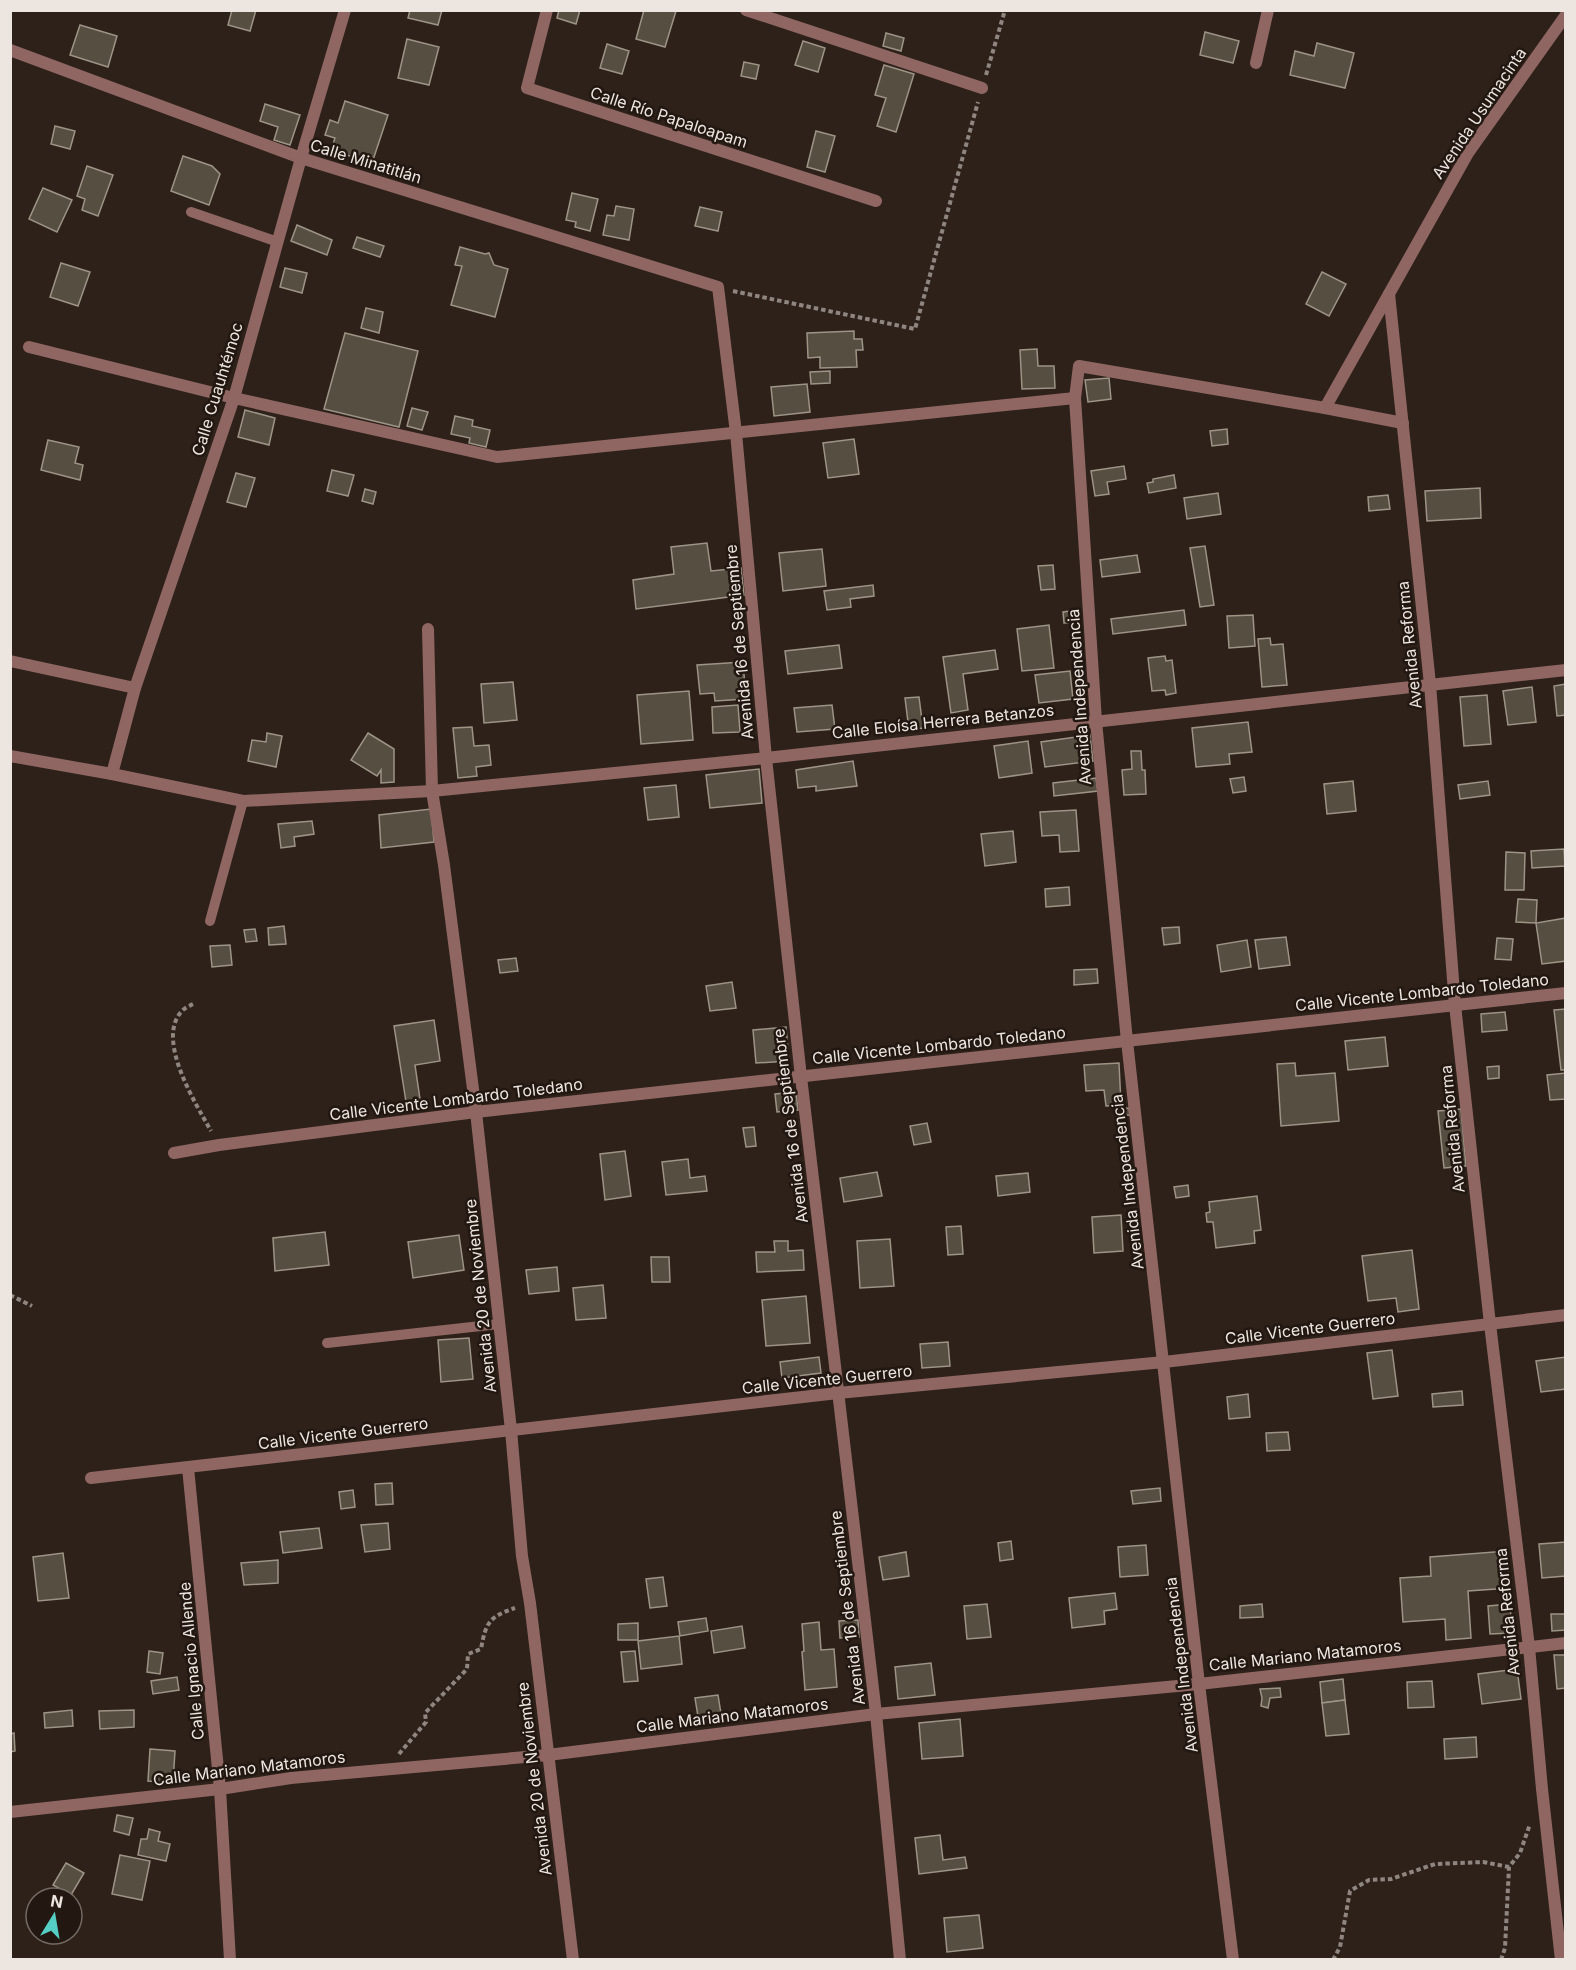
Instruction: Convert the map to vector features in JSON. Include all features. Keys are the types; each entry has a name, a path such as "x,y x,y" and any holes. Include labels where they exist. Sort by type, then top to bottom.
{"street":[{"name":"Calle Cuauhtémoc","path":"112,774 135,688 234,398 345,10"},
{"name":"Calle Río Papaloapam","path":"547,10 527,88 876,201"},
{"path":"746,10 982,88"},
{"path":"1256,63 1268,10"},
{"name":"Avenida Usumacinta","path":"1325,408 1468,153 1566,15"},
{"name":"Calle Minatitlán","path":"10,50 301,158 718,287"},
{"name":"Avenida 16 de Septiembre","path":"718,287 736,433 766,758 876,1714 900,1959"},
{"name":"Avenida Reforma","path":"1389,294 1430,684 1455,1005 1529,1647 1561,1959"},
{"path":"29,347 234,398 497,457 1075,398"},
{"name":"Avenida Independencia","path":"1233,1959 1199,1684 1127,1041 1096,721 1075,398 1079,366 1325,408"},
{"path":"1325,408 1403,423"},
{"name":"Avenida 20 de Noviembre","path":"428,629 432,791 444,865 476,1112 511,1430 522,1556 530,1603 573,1959"},
{"path":"10,661 135,688"},
{"name":"Calle Eloísa Herrera Betanzos","path":"10,756 243,801 432,791 766,758 1566,670"},
{"name":"Calle Vicente Lombardo Toledano","path":"174,1153 219,1145 476,1112 1566,993"},
{"name":"Calle Vicente Guerrero","path":"91,1478 838,1393 1164,1362 1566,1315"},
{"name":"Calle Ignacio Allende","path":"188,1468 220,1789 230,1959"},
{"name":"Calle Mariano Matamoros","path":"10,1812 220,1789 291,1778 548,1755 876,1714 1199,1684 1566,1643"}],"lane":[{"path":"191,212 278,242"},
{"path":"210,921 243,801"},
{"path":"327,1343 499,1324"}],"path":[{"path":"718,287 915,329 1005,10"},
{"path":"193,1004 181,1012 173,1031 175,1053 185,1085 219,1145"},
{"path":"10,1295 32,1306"},
{"path":"385,1770 426,1722 425,1713 467,1669 468,1654 481,1649 485,1628 497,1614 530,1603"},
{"path":"1501,1959 1505,1948 1509,1867 1520,1853 1531,1821"},
{"path":"1334,1959 1340,1947 1350,1890 1369,1880 1391,1879 1435,1864 1484,1862 1509,1867"}],"building":[{"path":"232,10 256,10 250,31 228,25"},
{"path":"410,10 442,10 438,25 408,18"},
{"path":"559,10 580,10 576,24 557,18"},
{"path":"644,10 676,11 665,47 636,39"},
{"path":"80,25 117,36 108,67 70,55"},
{"path":"1205,32 1239,41 1233,63 1200,55"},
{"path":"886,33 904,38 901,51 883,46"},
{"path":"407,39 439,47 429,85 398,78"},
{"path":"803,41 825,48 818,72 795,65"},
{"path":"1317,43 1354,53 1345,88 1290,75 1295,51 1314,56"},
{"path":"607,44 629,51 622,74 600,68"},
{"path":"744,62 759,65 756,79 741,76"},
{"path":"884,65 914,74 896,132 877,126 886,98 875,95"},
{"path":"345,101 388,115 372,163 331,150 335,138 325,135 330,120 338,123"},
{"path":"265,104 300,115 290,145 274,140 278,127 260,121"},
{"path":"55,126 75,131 70,149 51,144"},
{"path":"816,131 835,136 825,172 807,167"},
{"path":"183,156 212,166 220,174 209,205 171,191"},
{"path":"87,166 113,175 98,216 82,210 85,199 77,196"},
{"path":"43,188 72,200 57,232 29,219"},
{"path":"572,193 598,199 590,231 575,227 576,222 566,220"},
{"path":"616,206 634,209 629,240 603,235 607,215 614,216"},
{"path":"700,207 722,212 718,231 695,226"},
{"path":"297,225 332,240 327,255 291,241"},
{"path":"357,237 384,246 380,257 353,248"},
{"path":"460,247 489,253 494,265 508,269 495,317 451,305 462,266 455,265"},
{"path":"61,263 90,272 78,306 50,297"},
{"path":"285,268 307,273 302,293 280,287"},
{"path":"1322,272 1346,284 1329,316 1306,304"},
{"path":"366,308 383,312 379,333 361,328"},
{"path":"854,331 854,339 862,339 863,350 856,350 857,367 820,368 820,357 808,358 807,333"},
{"path":"345,333 418,351 399,427 324,409"},
{"path":"1037,349 1038,366 1054,366 1055,388 1022,389 1020,350"},
{"path":"830,371 830,383 811,384 810,372"},
{"path":"1109,378 1111,399 1088,402 1085,380"},
{"path":"807,384 810,412 774,416 771,387"},
{"path":"412,408 428,412 422,430 407,426"},
{"path":"245,410 275,418 269,445 238,437"},
{"path":"455,416 473,420 472,426 490,430 486,447 469,443 470,438 451,434"},
{"path":"1227,429 1228,444 1212,446 1210,431"},
{"path":"854,439 859,474 828,478 823,443"},
{"path":"48,440 79,447 75,463 83,465 80,480 41,470"},
{"path":"1124,466 1126,479 1107,482 1109,494 1095,496 1091,471"},
{"path":"332,470 354,475 348,496 327,491"},
{"path":"236,473 255,478 246,507 227,502"},
{"path":"1174,475 1176,488 1149,493 1147,483 1153,482 1153,479"},
{"path":"1480,488 1481,518 1427,521 1425,491"},
{"path":"365,489 376,492 373,504 362,501"},
{"path":"1218,493 1221,514 1187,519 1184,498"},
{"path":"1388,495 1390,509 1369,511 1368,497"},
{"path":"707,543 711,571 741,568 744,595 636,609 633,580 674,574 671,547"},
{"path":"1205,546 1214,605 1200,607 1190,548"},
{"path":"822,549 826,586 783,591 779,553"},
{"path":"1137,555 1140,572 1102,577 1100,560"},
{"path":"1053,565 1055,589 1041,590 1038,566"},
{"path":"873,585 874,596 850,599 851,607 827,610 824,591"},
{"path":"1078,610 1079,622 1064,623 1063,612"},
{"path":"1184,610 1186,625 1113,634 1111,619"},
{"path":"1253,615 1255,646 1229,648 1227,616"},
{"path":"1049,625 1054,668 1022,671 1017,629"},
{"path":"1270,638 1271,645 1283,644 1287,685 1262,687 1258,639"},
{"path":"839,645 842,668 788,674 785,651"},
{"path":"995,650 998,669 963,674 968,710 951,713 943,657"},
{"path":"1165,656 1166,661 1172,660 1176,693 1166,695 1165,690 1152,691 1148,658"},
{"path":"743,662 746,699 715,701 714,693 700,694 697,665"},
{"path":"1070,671 1073,699 1039,703 1035,675"},
{"path":"513,682 517,720 484,723 481,684"},
{"path":"1566,684 1566,715 1557,716 1554,686"},
{"path":"1532,687 1536,722 1508,725 1503,691"},
{"path":"689,691 693,740 641,744 637,695"},
{"path":"1487,695 1491,744 1464,746 1460,697"},
{"path":"919,697 923,728 909,730 905,698"},
{"path":"738,705 740,732 713,733 712,707"},
{"path":"832,705 835,729 797,732 794,708"},
{"path":"1248,722 1252,752 1229,754 1230,764 1196,767 1192,728"},
{"path":"472,727 474,746 489,745 491,765 476,767 477,776 458,778 453,728"},
{"path":"267,733 282,736 276,767 248,761 252,740 266,742"},
{"path":"368,733 394,749 394,782 381,783 381,770 377,776 351,760"},
{"path":"1090,735 1093,761 1045,767 1041,742"},
{"path":"1028,741 1032,773 999,778 994,746"},
{"path":"1131,751 1141,751 1146,794 1124,795 1122,770 1132,769"},
{"path":"853,761 857,786 816,791 816,786 798,788 796,770"},
{"path":"759,769 762,803 710,808 706,775"},
{"path":"1244,777 1246,791 1233,793 1230,779"},
{"path":"1096,778 1098,791 1054,796 1053,783"},
{"path":"1353,781 1356,811 1327,814 1324,784"},
{"path":"1488,781 1490,795 1460,799 1458,785"},
{"path":"676,785 679,817 648,820 644,788"},
{"path":"431,809 434,842 381,848 379,815"},
{"path":"1076,810 1079,851 1060,852 1059,835 1042,836 1040,812"},
{"path":"312,821 314,834 294,837 295,846 281,848 278,824"},
{"path":"1013,831 1016,862 985,866 981,834"},
{"path":"1564,849 1565,866 1532,868 1531,851"},
{"path":"1506,852 1525,853 1524,890 1505,890"},
{"path":"1069,887 1070,905 1046,907 1045,889"},
{"path":"1518,899 1537,900 1536,923 1516,922"},
{"path":"1566,918 1566,961 1542,964 1536,923"},
{"path":"284,926 286,944 269,945 268,928"},
{"path":"1179,927 1180,943 1164,945 1162,928"},
{"path":"255,929 257,941 246,942 244,930"},
{"path":"1286,937 1290,965 1259,969 1255,940"},
{"path":"1497,938 1513,939 1511,960 1495,959"},
{"path":"1247,940 1251,967 1221,972 1217,945"},
{"path":"230,945 232,965 212,967 210,946"},
{"path":"516,958 518,971 500,973 498,960"},
{"path":"1097,969 1098,983 1074,985 1074,970"},
{"path":"732,982 736,1008 710,1011 706,986"},
{"path":"1566,1009 1566,1070 1561,1070 1554,1010"},
{"path":"1505,1012 1507,1030 1482,1032 1481,1014"},
{"path":"434,1020 440,1061 415,1065 421,1106 407,1108 394,1026"},
{"path":"786,1027 789,1061 756,1063 753,1030"},
{"path":"1385,1037 1388,1066 1348,1070 1345,1041"},
{"path":"977,1038 977,1046 965,1046 965,1039"},
{"path":"1119,1063 1121,1105 1106,1106 1104,1090 1086,1091 1084,1065"},
{"path":"1295,1063 1296,1076 1335,1073 1339,1121 1281,1126 1277,1064"},
{"path":"1499,1066 1499,1078 1488,1079 1487,1067"},
{"path":"1566,1073 1566,1099 1550,1100 1547,1075"},
{"path":"796,1092 798,1110 777,1112 775,1094"},
{"path":"1129,1108 1130,1115 1118,1116 1117,1109"},
{"path":"1461,1109 1466,1166 1444,1168 1438,1111"},
{"path":"927,1123 931,1142 914,1145 910,1126"},
{"path":"754,1127 756,1146 746,1147 743,1128"},
{"path":"625,1151 631,1196 605,1200 600,1154"},
{"path":"688,1159 690,1178 705,1176 707,1191 666,1195 662,1162"},
{"path":"877,1172 882,1196 844,1202 840,1178"},
{"path":"1028,1173 1030,1192 998,1196 996,1176"},
{"path":"1188,1185 1189,1196 1176,1198 1174,1187"},
{"path":"1257,1196 1261,1230 1254,1231 1255,1243 1216,1248 1213,1222 1207,1222 1206,1213 1210,1212 1209,1202"},
{"path":"1121,1215 1123,1251 1094,1253 1092,1217"},
{"path":"961,1226 963,1254 948,1255 946,1227"},
{"path":"325,1232 329,1265 275,1271 273,1238"},
{"path":"459,1235 464,1270 413,1278 408,1242"},
{"path":"890,1239 894,1286 860,1288 857,1241"},
{"path":"774,1241 788,1241 788,1251 803,1250 804,1270 757,1272 756,1252 775,1252"},
{"path":"1412,1250 1419,1309 1398,1312 1396,1298 1368,1301 1362,1256"},
{"path":"651,1257 669,1257 670,1282 652,1282"},
{"path":"557,1267 559,1291 529,1294 526,1270"},
{"path":"603,1285 606,1318 576,1320 573,1288"},
{"path":"806,1296 810,1343 766,1346 762,1300"},
{"path":"469,1338 473,1379 441,1382 438,1340"},
{"path":"948,1342 950,1366 922,1368 920,1344"},
{"path":"1392,1350 1398,1396 1373,1399 1367,1353"},
{"path":"819,1357 821,1373 782,1378 780,1362"},
{"path":"1566,1357 1566,1389 1541,1392 1536,1361"},
{"path":"1462,1391 1463,1405 1433,1407 1432,1394"},
{"path":"1248,1394 1250,1417 1229,1419 1227,1397"},
{"path":"1288,1432 1290,1450 1267,1451 1266,1433"},
{"path":"392,1483 393,1504 376,1505 375,1484"},
{"path":"1160,1488 1161,1501 1133,1504 1131,1491"},
{"path":"353,1490 355,1507 341,1509 339,1492"},
{"path":"388,1523 390,1549 365,1552 361,1525"},
{"path":"319,1528 322,1548 283,1553 280,1532"},
{"path":"1011,1541 1013,1559 1000,1561 998,1543"},
{"path":"1566,1542 1566,1576 1542,1578 1539,1544"},
{"path":"1146,1545 1148,1575 1120,1577 1118,1547"},
{"path":"1507,1551 1510,1588 1468,1591 1471,1638 1446,1640 1445,1619 1403,1622 1400,1578 1431,1576 1430,1557"},
{"path":"906,1552 909,1576 883,1580 879,1557"},
{"path":"63,1553 69,1598 38,1601 33,1557"},
{"path":"278,1560 278,1583 244,1585 241,1563"},
{"path":"663,1577 667,1606 650,1608 646,1579"},
{"path":"1115,1593 1117,1609 1104,1611 1105,1624 1072,1628 1069,1598"},
{"path":"987,1604 991,1637 967,1639 964,1606"},
{"path":"1262,1604 1263,1617 1240,1618 1240,1606"},
{"path":"1510,1604 1512,1633 1490,1634 1488,1606"},
{"path":"1551,1614 1566,1614 1566,1630 1552,1631"},
{"path":"706,1618 708,1631 680,1636 678,1622"},
{"path":"858,1620 859,1637 840,1638 839,1621"},
{"path":"819,1622 821,1650 834,1649 837,1687 805,1690 802,1624"},
{"path":"638,1623 638,1640 618,1640 618,1624"},
{"path":"742,1626 745,1648 714,1653 711,1631"},
{"path":"679,1636 682,1664 641,1669 638,1641"},
{"path":"149,1651 163,1653 160,1674 147,1672"},
{"path":"635,1651 638,1681 624,1682 621,1652"},
{"path":"1554,1655 1566,1655 1566,1688 1557,1689"},
{"path":"931,1663 935,1695 898,1699 895,1667"},
{"path":"1517,1669 1521,1699 1482,1704 1478,1674"},
{"path":"177,1677 179,1690 153,1694 151,1681"},
{"path":"1343,1679 1345,1700 1322,1703 1320,1682"},
{"path":"1432,1681 1434,1707 1408,1708 1407,1682"},
{"path":"1280,1688 1281,1697 1270,1698 1268,1708 1261,1706 1260,1689"},
{"path":"718,1695 722,1720 699,1723 695,1698"},
{"path":"1345,1700 1349,1734 1326,1736 1322,1703"},
{"path":"72,1710 73,1726 45,1728 44,1713"},
{"path":"134,1710 134,1727 100,1729 99,1711"},
{"path":"960,1719 963,1756 922,1759 919,1723"},
{"path":"14,1733 15,1751 10,1752 10,1734"},
{"path":"1476,1737 1477,1757 1445,1759 1444,1739"},
{"path":"150,1749 175,1751 173,1783 148,1781"},
{"path":"117,1815 133,1818 129,1835 114,1831"},
{"path":"149,1829 160,1832 158,1841 170,1844 166,1861 138,1855 141,1839 147,1839"},
{"path":"940,1835 943,1860 965,1857 967,1868 919,1874 915,1838"},
{"path":"120,1855 150,1861 142,1900 112,1894"},
{"path":"66,1863 84,1873 76,1886 53,1885"},
{"path":"979,1915 983,1948 947,1952 944,1918"}]}
